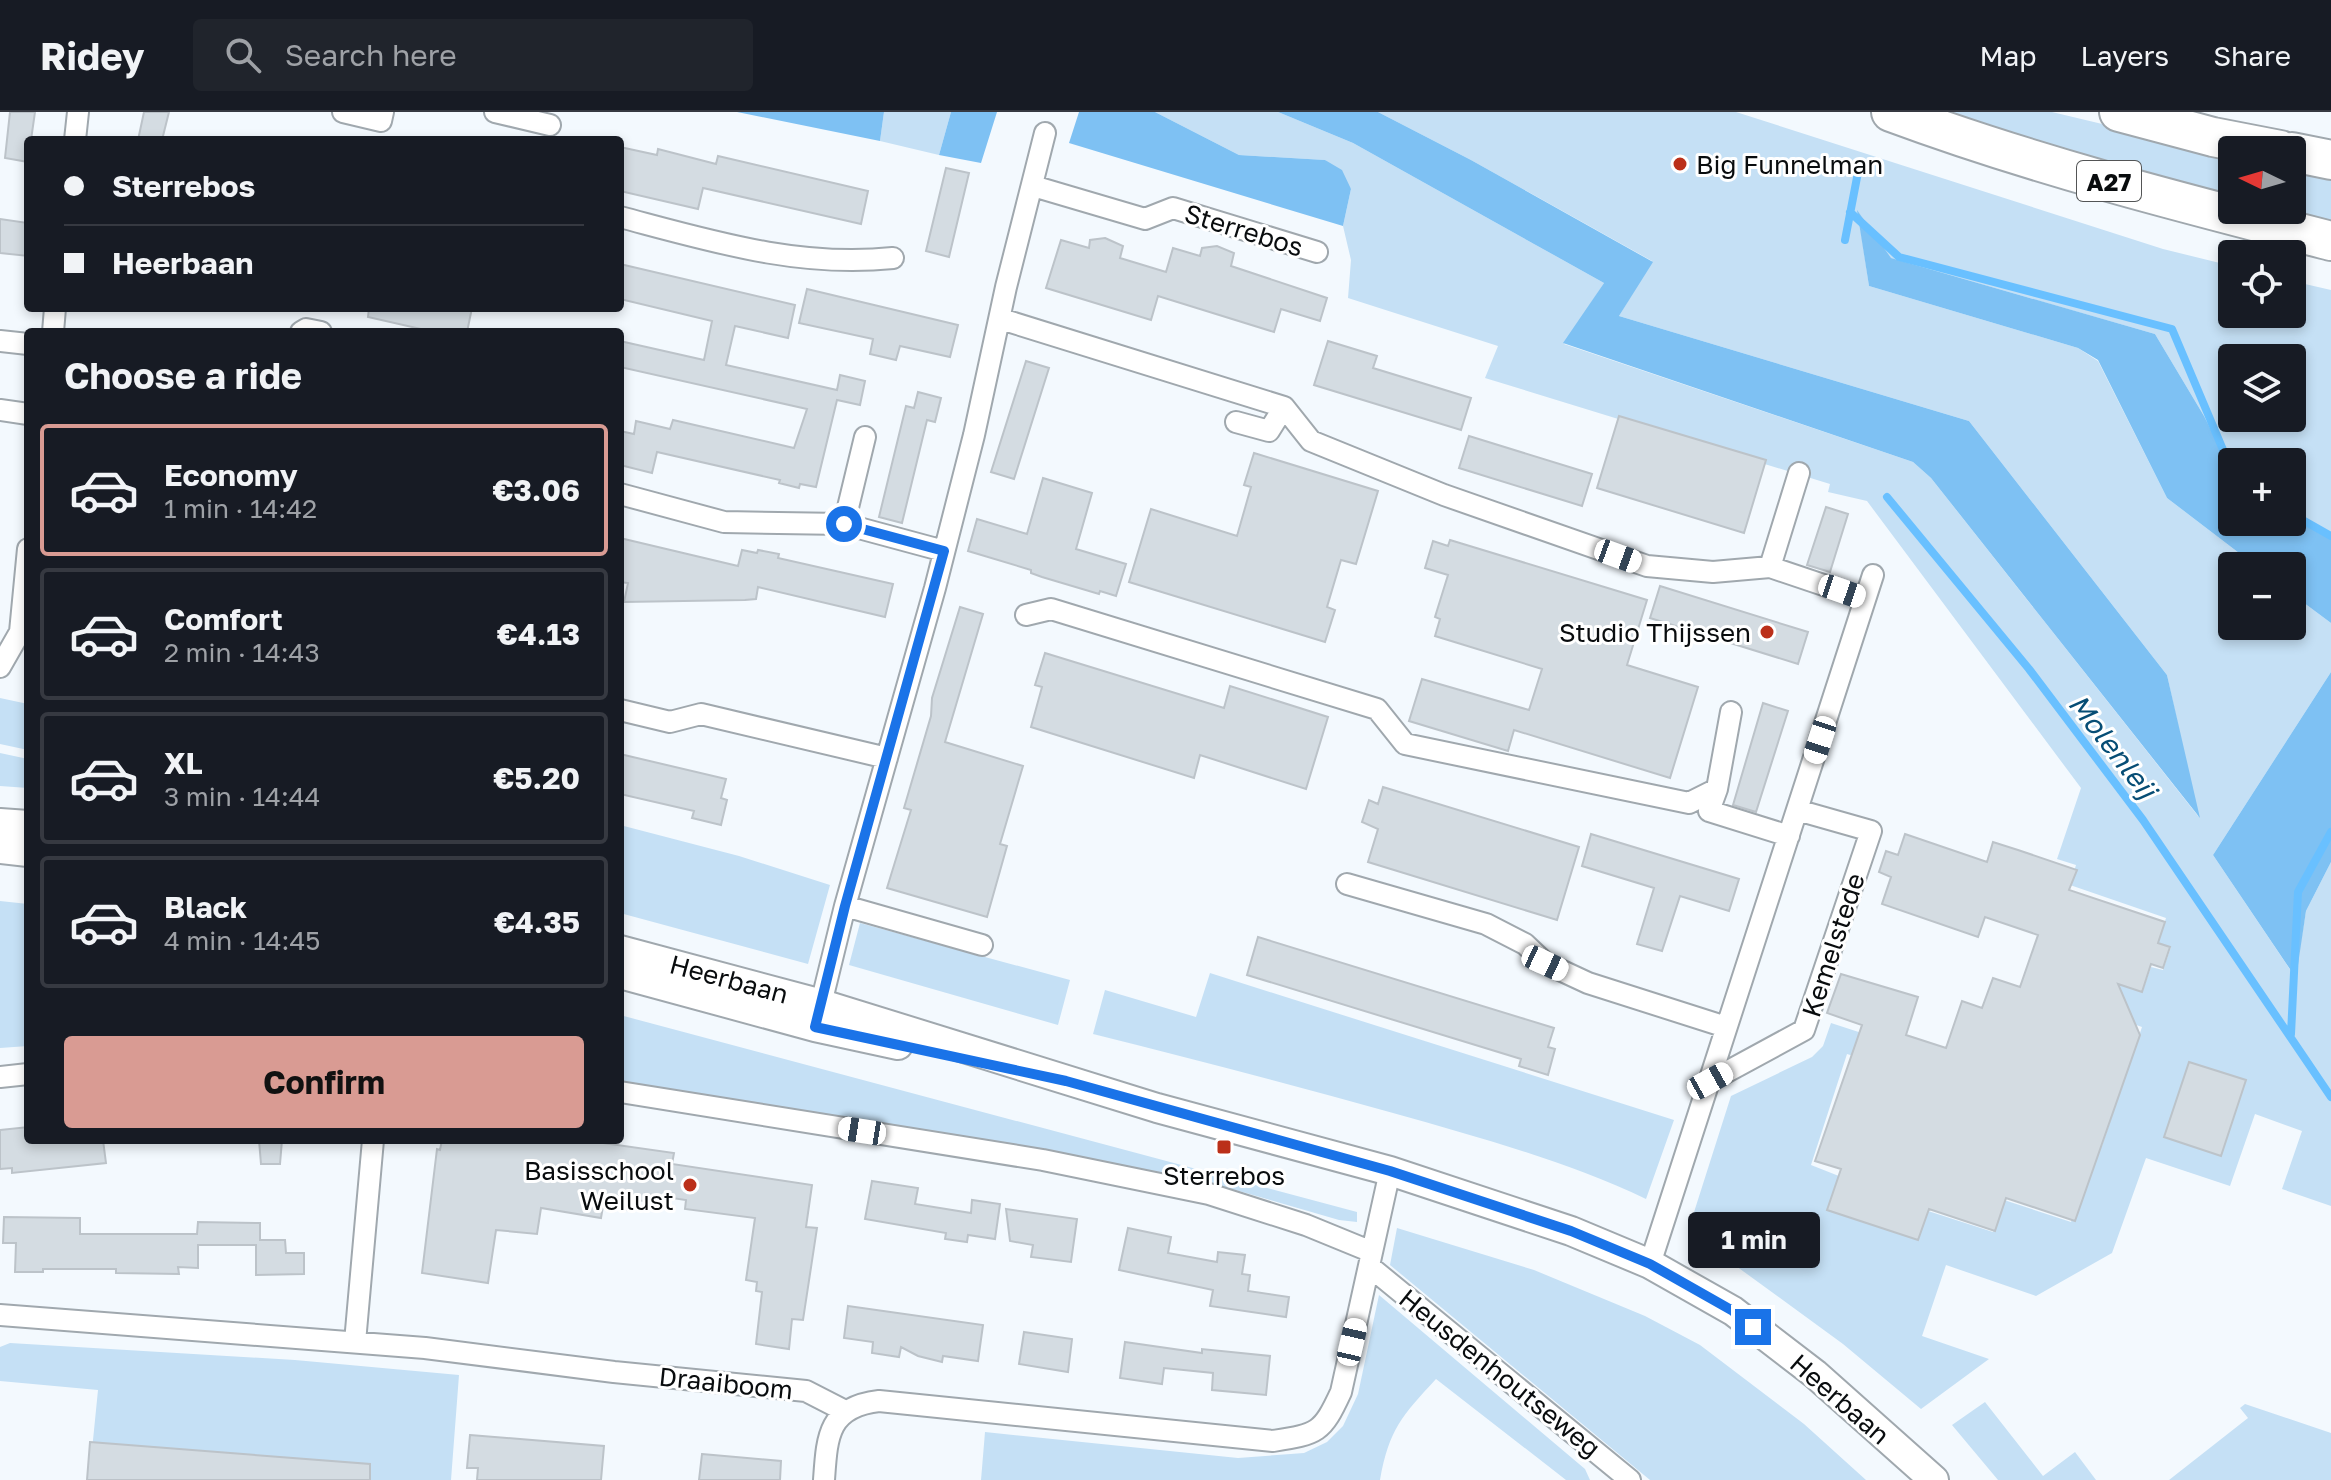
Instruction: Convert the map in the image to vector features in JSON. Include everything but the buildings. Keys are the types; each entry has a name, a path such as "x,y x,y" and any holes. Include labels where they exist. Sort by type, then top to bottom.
{"highway":[{"name":"A27","path":"1891,112 1939,130 2195,206 2331,241"},
{"path":"2119,112 2218,138"},
{"path":"2306,155 2331,160"}],"street":[{"path":"75,136 78,112"},
{"path":"343,112 381,121 383,112"},
{"path":"495,112 550,125"},
{"path":"818,1016 845,906 944,551 1045,133"},
{"name":"Sterrebos","path":"1033,186 1145,219 1173,208 1317,252"},
{"path":"624,218 796,259 858,261 893,258"},
{"path":"1001,319 1284,407 1311,441 1447,496 1647,566 1713,572 1770,567 1865,599"},
{"path":"0,341 24,344"},
{"path":"1236,422 1269,431 1284,407"},
{"path":"0,410 24,413"},
{"path":"844,524 865,437"},
{"path":"1770,567 1799,473"},
{"path":"624,495 724,522 844,524 944,551"},
{"path":"1650,1264 1873,575"},
{"path":"0,667 20,632 24,594"},
{"path":"1026,615 1051,609 1377,709 1405,744 1689,803 1717,789"},
{"path":"624,711 670,722 701,714 887,758"},
{"path":"1731,712 1717,789 1709,811 1789,836"},
{"name":"Kemelstede","path":"1710,1081 1804,1030 1871,831 1797,810"},
{"path":"0,823 24,825"},
{"path":"0,849 24,852"},
{"path":"1347,884 1486,924 1525,944 1545,963 1588,983 1726,1027"},
{"path":"845,906 982,945"},
{"name":"Heerbaan","path":"624,951 818,1016"},
{"name":"Heerbaan","path":"624,975 818,1016 1066,1081 1390,1171 1571,1231 1650,1264 1733,1311 1815,1374 1934,1480"},
{"path":"0,1077 24,1074"},
{"name":"Heusdenhoutseweg","path":"624,1093 1043,1160 1209,1194 1306,1225 1370,1259 1630,1480"},
{"path":"355,1342 373,1144"},
{"path":"824,1480 827,1444 834,1423 845,1411 864,1402 879,1401 1273,1441 1304,1437 1327,1423 1341,1392 1390,1171"},
{"name":"Draaiboom","path":"0,1315 355,1342 806,1391 845,1411"},
{"name":"Heerbaan","path":"1899,1451 1918,1480"}],"shaded area":[{"path":"737,112 884,112 880,141"},
{"path":"884,112 951,112 939,155 880,141"},
{"path":"951,112 997,112 981,163 939,155"},
{"path":"1079,112 1155,112 1239,155 1325,160 1342,170 1351,189 1343,226 1069,143"},
{"path":"1155,112 1278,112 1353,143 1604,283 1564,344 1913,462 1931,478 2198,816 2167,675 1969,421 1619,316 1652,261 1378,112 1736,112 2163,249 2218,263 2218,328 2306,328 2306,284 2331,290 2331,538 2306,522 2306,448 2220,448 2155,334 1890,258 1858,212 1869,286 2078,348 2098,361 2167,498 2238,552 2218,552 2218,640 2306,640 2306,604 2331,623 2331,672 2213,855 2295,977 2306,911 2331,862 2331,1206 2282,1189 2302,1131 2255,1114 2230,1186 2146,1158 2112,1253 2036,1296 1946,1265 1922,1336 1989,1359 1921,1409 1843,1344 1688,1231 1731,1096 1812,1057 1823,1046 1831,1023 1874,1037 1867,1060 1847,1054 1811,1165 1925,1210 1993,1232 2004,1200 2071,1222 2087,1174 2076,1137 2102,1146 2142,1027 2039,992 2050,958 2143,990 2151,967 2163,970 2171,947 2158,943 2166,918 2070,885 2076,865 2057,859 2081,788 1867,501 1828,492 1830,484 1485,378 1498,346 1348,298 1351,260 1343,226 1351,189 1325,160 1239,155"},
{"path":"1278,112 1378,112 1653,262 1619,316 1969,421 2167,675 2200,818 1931,478 1913,462 1563,343 1604,283 1353,143"},
{"path":"1903,112 2052,112 2218,152 2218,205"},
{"path":"2306,170 2331,175 2331,234 2291,224 2306,224"},
{"path":"1857,210 1891,258 2155,334 2220,448 2218,536 2306,536 2306,522 2331,538 2331,623 2306,604 2306,552 2238,552 2167,498 2098,360 2078,348 1869,286"},
{"path":"2331,672 2331,862 2306,911 2296,978 2213,855"},
{"path":"0,698 24,703 24,749 0,744"},
{"path":"0,753 24,758 24,788 0,786"},
{"path":"624,826 739,856 830,885 808,964 624,914"},
{"path":"0,901 24,904 24,1046 0,1048"},
{"path":"860,923 1070,980 1058,1025 849,965"},
{"path":"1210,973 1674,1120 1646,1199 1553,1161 1489,1141 1281,1082 1093,1034 1105,990 1196,1017"},
{"path":"624,1016 1357,1212 1357,1222 1339,1220 1239,1191 1114,1164 624,1086"},
{"path":"1397,1228 1534,1270 1645,1316 1700,1345 1804,1424 1866,1480 1650,1480 1390,1265"},
{"path":"1379,1295 1585,1469 1590,1480 1566,1480 1436,1379 1399,1424 1388,1448 1380,1480 981,1480 985,1432 1238,1458 1304,1453 1327,1442 1343,1426 1358,1394"},
{"path":"10,1343 295,1360 459,1375 451,1480 89,1480 98,1390 0,1381 0,1347"},
{"path":"1985,1402 2043,1476 2075,1452 2096,1480 1998,1480 1952,1425"},
{"path":"2245,1404 2331,1433 2331,1480 2169,1480 2248,1418 2240,1408"}],"waterway":[{"name":"Molenleij","path":"1845,240 1859,167"},
{"name":"Molenleij","path":"1850,212 1899,257 2172,329 2222,448"},
{"name":"Molenleij","path":"1887,497 2029,669 2143,820 2331,1097"},
{"name":"Molenleij","path":"2306,522 2331,536"},
{"name":"Molenleij","path":"2291,1034 2298,892 2331,832"}],"place":[{"name":"Big Funnelman","path":"1680,164"},
{"name":"Studio Thijssen","path":"1767,632"},
{"name":"Sterrebos","path":"1224,1147"},
{"name":"Basisschool Weilust","path":"690,1185"}],"route":[{"path":"844,524 944,551 845,906 815,1027 1066,1081 1390,1171 1571,1231 1650,1264 1733,1311 1753,1327"}]}
